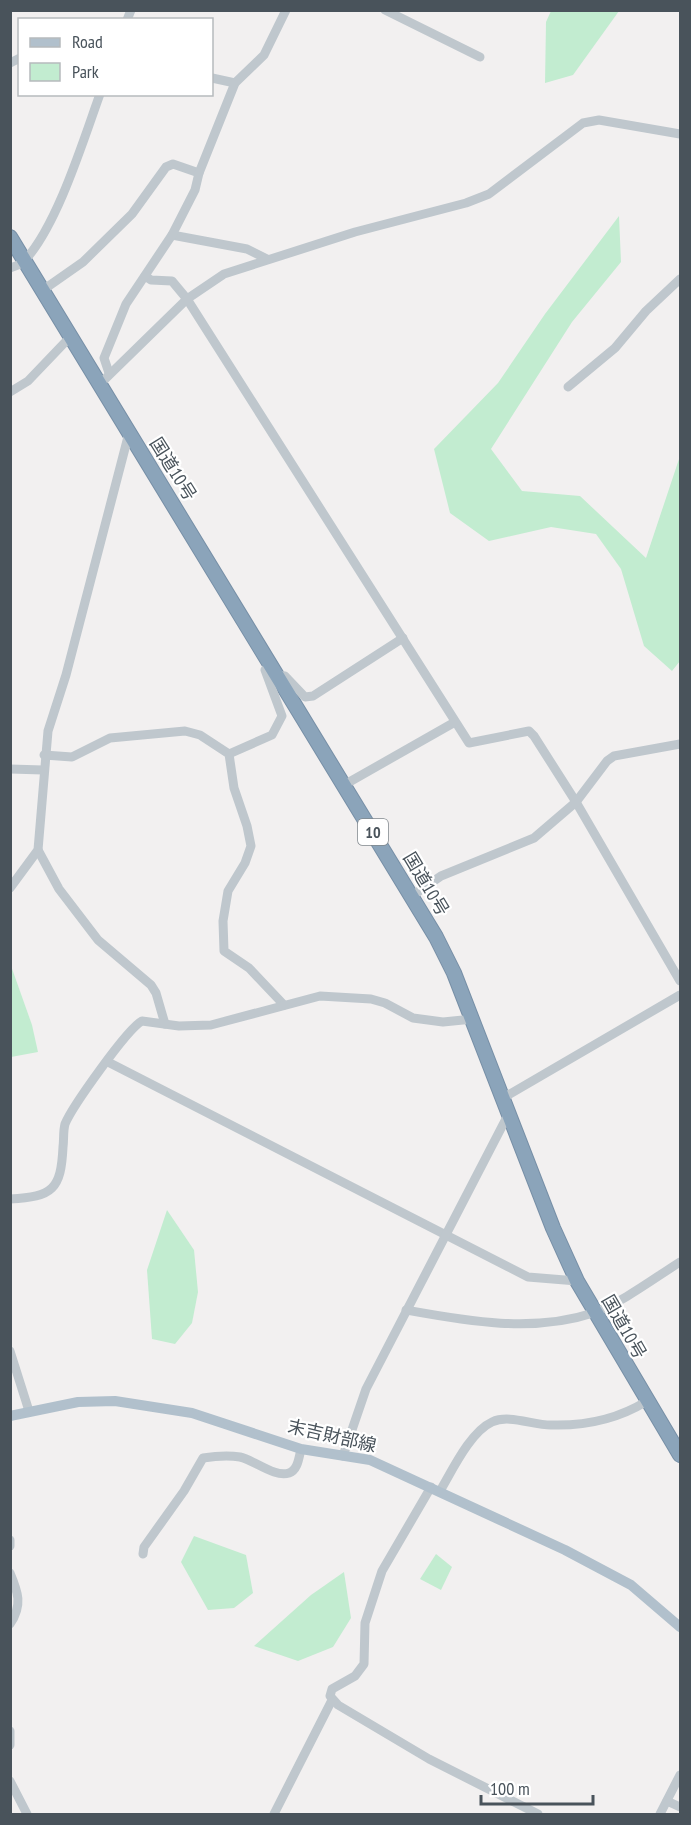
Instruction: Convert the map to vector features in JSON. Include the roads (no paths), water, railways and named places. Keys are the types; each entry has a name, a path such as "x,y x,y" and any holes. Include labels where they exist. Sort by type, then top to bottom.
{"highway":[{"name":"国道10号","path":"10,237 72,336 105,378 129,433 412,896 450,964 553,1228 577,1281 681,1455"}],"main road":[{"name":"末吉財部線","path":"10,1416 93,1400 161,1407 234,1425 301,1449 370,1460 565,1550 631,1586 681,1627"}],"street":[{"path":"105,378 104,358 126,304 172,235 195,190 199,173 235,83 264,55 286,10"},
{"path":"385,10 480,57"},
{"path":"213,78 235,83"},
{"path":"10,268 25,261 47,227 72,172 99,96"},
{"path":"105,378 187,299 224,274 355,232 466,203 489,194 583,123 599,120 681,134"},
{"path":"43,290 83,262 132,214 165,167 173,164 199,173"},
{"path":"172,235 247,249 267,259"},
{"path":"145,276 151,280 172,281 187,299 469,743 529,731 576,802 681,981"},
{"path":"568,387 615,348 646,311 681,279"},
{"path":"10,392 28,381 72,336"},
{"path":"129,433 66,675 48,731 44,754 38,850 59,890 98,940 151,985 156,993 165,1024"},
{"path":"229,754 272,735 282,716 266,678 265,670 274,669 285,676 305,697 313,696 403,638"},
{"path":"344,785 455,722"},
{"path":"44,754 72,757 110,738 185,731 200,735 229,754 234,788 248,826 251,846 245,863 228,891 223,921 224,951 249,968 284,1005"},
{"path":"412,896 441,876 534,838 576,802 607,761 614,756 681,744"},
{"path":"10,769 43,770"},
{"path":"10,888 38,850"},
{"path":"503,1098 681,995"},
{"path":"10,1199 28,1198 57,1185 61,1176 64,1126 121,1040 139,1022 148,1020 165,1024 212,1026 320,996 371,999 385,1003 413,1018 442,1022 473,1019"},
{"path":"108,1062 528,1277 577,1281"},
{"path":"343,1456 366,1389 509,1113"},
{"path":"406,1310 466,1321 548,1324 594,1312 681,1262"},
{"path":"10,1351 29,1411"},
{"path":"274,1815 332,1700 330,1692 355,1676 364,1664 365,1623 382,1571 463,1451 492,1421 508,1419 551,1425 589,1422 626,1414 647,1401"},
{"path":"143,1554 144,1547 184,1491 203,1458 220,1455 242,1458 282,1474 291,1473 296,1468 301,1449"},
{"path":"10,1540 10,1546"},
{"path":"10,1573 20,1596 18,1611 10,1624"},
{"path":"332,1700 429,1759 538,1815"},
{"path":"10,1731 10,1745"},
{"path":"660,1815 681,1775"},
{"path":"10,1781 27,1815"},
{"path":"667,1801 681,1808"}]}
